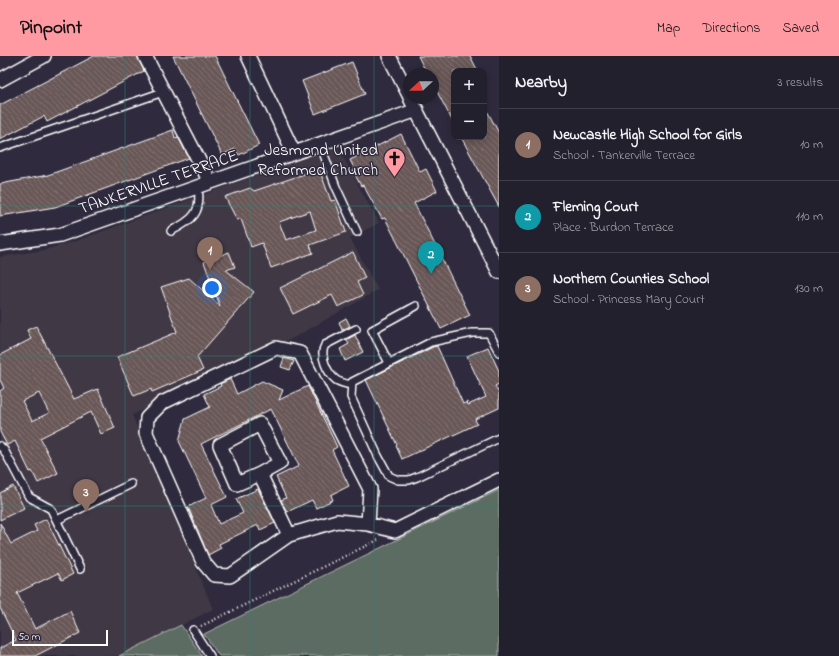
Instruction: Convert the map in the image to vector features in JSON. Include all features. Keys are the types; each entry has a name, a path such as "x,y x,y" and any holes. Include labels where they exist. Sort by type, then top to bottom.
{"street":[{"path":"0,80 44,56"},
{"path":"145,56 163,92 204,185"},
{"path":"389,56 403,83"},
{"path":"253,57 294,153"},
{"path":"414,104 499,272"},
{"name":"TANKERVILLE TERRACE","path":"0,244 60,234 417,110"},
{"path":"368,524 370,489 300,353 276,348 162,403 147,418 146,433 203,562 214,575 230,576 288,535 337,520 368,524 395,531 499,480"},
{"path":"260,424 280,463 260,474 237,484 220,445 260,424"},
{"path":"260,474 288,535"}],"lane":[{"path":"0,148 163,92"},
{"path":"320,144 336,187 357,232"},
{"path":"171,231 187,223 197,211 204,185"},
{"path":"389,363 372,330 416,306"},
{"path":"351,385 342,383 335,379 329,372 322,354 322,349 325,344 356,329"},
{"path":"499,352 489,333 472,333 431,342 352,382 351,385 351,397 378,456 389,476 398,480 409,480 417,477 499,438"},
{"path":"0,446 4,450 29,497 51,509 80,569"},
{"path":"57,520 131,484"},
{"path":"193,630 210,656"}],"path":[{"path":"193,630 395,531"}],"shaded area":[{"path":"337,146 379,223 350,238 378,290 297,336 132,415 213,609 119,656 0,656 0,257 44,250 76,241"}],"green space":[{"path":"499,490 499,656 219,656 204,634"},
{"path":"181,625 202,656 119,656"}],"building":[{"path":"94,56 137,56 144,71 47,122 44,116 0,139 0,105"},
{"path":"173,56 215,56 259,145 239,155 235,149 222,155"},
{"path":"418,56 470,56 476,68 451,68 451,118 439,95 439,68 424,68"},
{"path":"352,62 365,94 315,114 302,81"},
{"path":"487,111 499,133 499,207 463,140 487,140"},
{"path":"173,130 175,138 178,137 189,158 55,207 0,216 0,184 48,175"},
{"path":"401,134 420,172 426,169 437,191 414,203 470,315 441,329 385,218 382,219 363,185 361,186 353,171 355,170 350,160"},
{"path":"319,169 331,201 335,200 346,232 310,245 313,253 271,268 262,243 251,247 241,219 237,220 225,197 250,188 254,191","holes":["310,211 316,230 286,240 279,222"]},
{"path":"229,252 235,267 226,270 254,292 197,357 203,370 152,392 151,389 134,396 117,357 177,332 161,287 189,278 220,306 204,262"},
{"path":"353,252 365,278 357,282 363,295 338,307 332,295 293,314 280,288"},
{"path":"346,318 350,326 342,330 339,322"},
{"path":"36,326 74,399 98,389 115,428 101,434 91,412 40,438 58,473 38,483 32,471 30,472 15,441 7,445 0,432 0,391 4,388 0,380 0,355 31,339 27,330","holes":["39,393 49,413 32,421 22,401"]},
{"path":"355,335 363,352 345,361 340,349 349,344 346,340"},
{"path":"437,346 463,404 467,402 468,405 486,397 467,356 488,347 499,371 499,384 495,386 499,393 499,408 475,419 477,424 402,459 396,446 397,445 366,380"},
{"path":"284,358 294,361 290,370 281,367"},
{"path":"230,379 237,394 262,381 283,390 279,400 308,386 337,447 332,450 349,486 331,495 333,500 316,508 312,500 287,512 281,500 286,498 276,477 299,466 271,409 201,444 227,497 211,505 219,524 243,513 236,499 258,489 275,523 260,530 258,525 219,544 221,548 208,555 188,507 206,498 179,441 185,419 210,407 204,394 221,386 220,384"},
{"path":"13,486 24,508 0,520 0,493"},
{"path":"46,519 73,574 62,580 58,573 17,593 35,629 70,611 80,633 35,656 0,656 0,648 16,640 0,608 0,523 11,544 37,531 34,525"}],"place":[{"name":"Jesmond United Reformed Church","path":"394,178"},
{"name":"Newcastle High School for Girls","path":"210,270"},
{"name":"Fleming Court","path":"431,274"},
{"name":"Northern Counties School","path":"86,512"}]}
